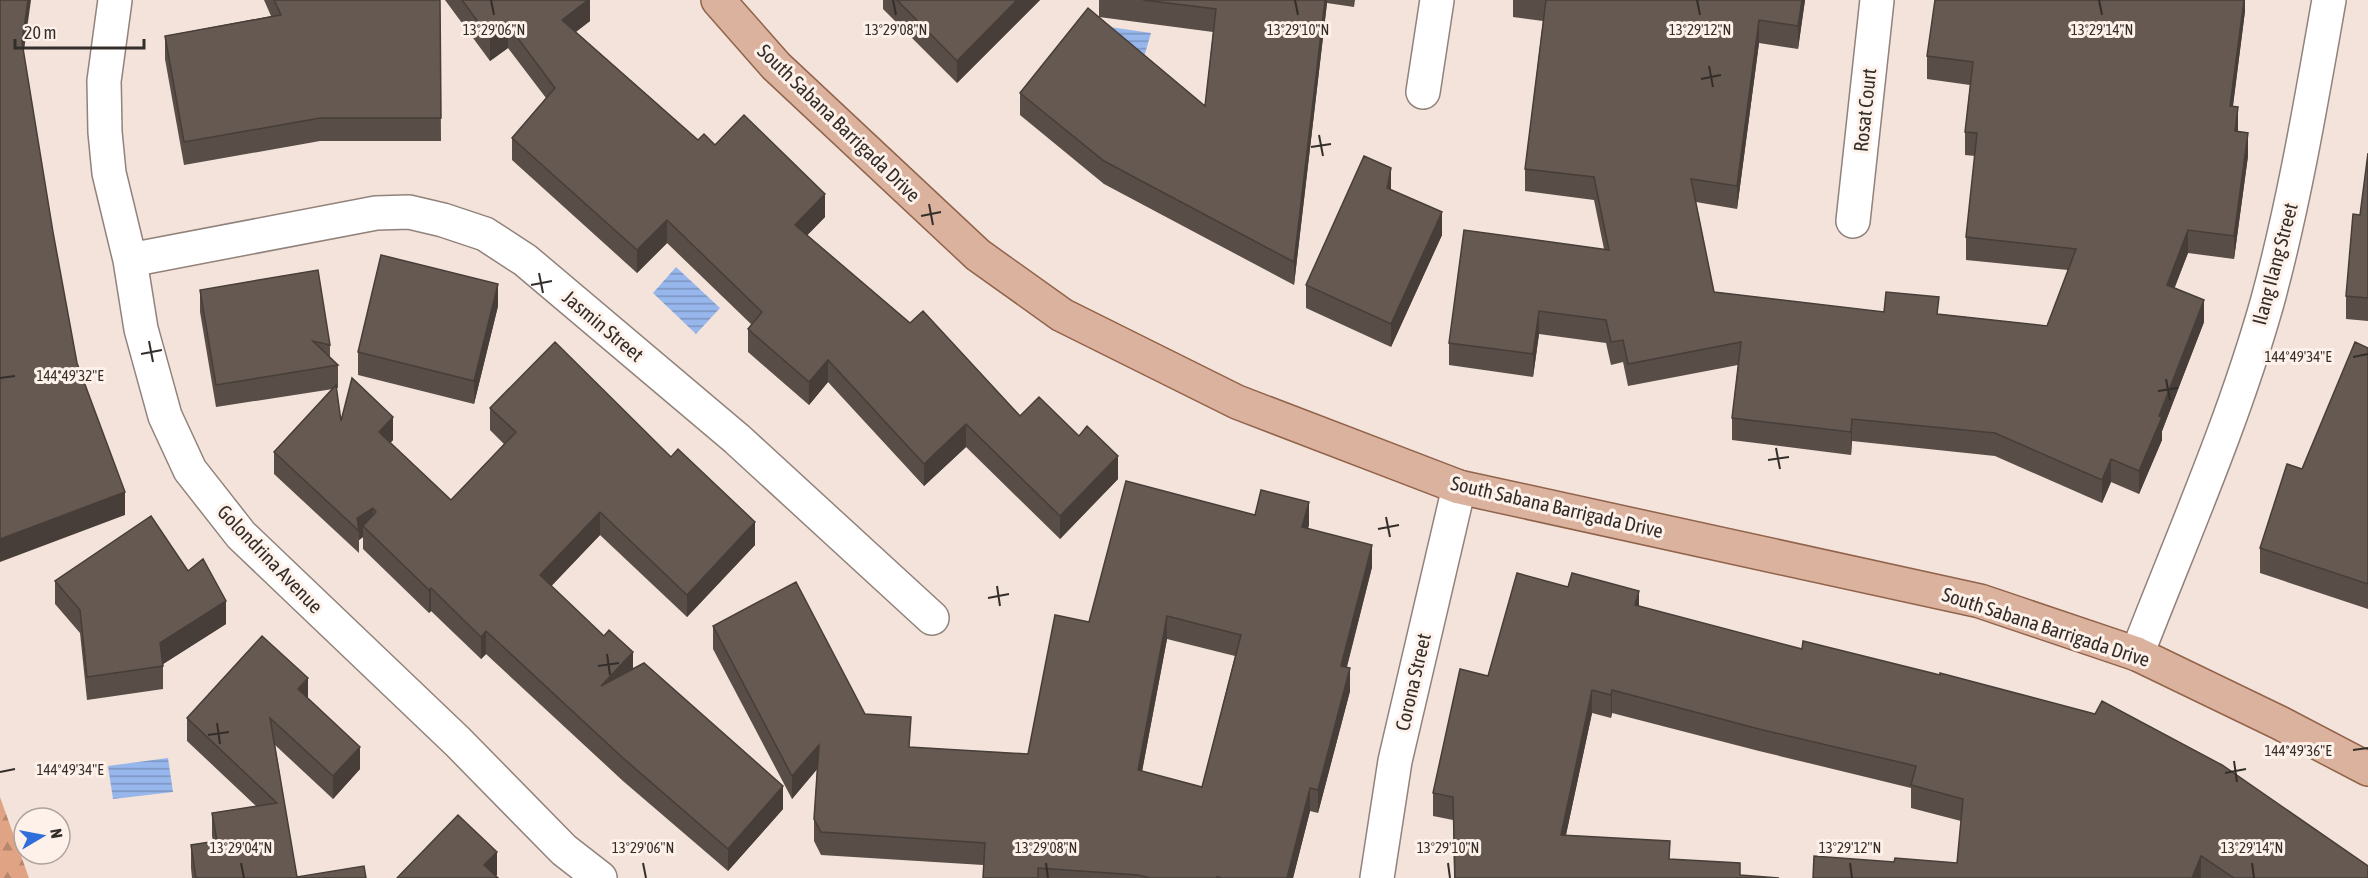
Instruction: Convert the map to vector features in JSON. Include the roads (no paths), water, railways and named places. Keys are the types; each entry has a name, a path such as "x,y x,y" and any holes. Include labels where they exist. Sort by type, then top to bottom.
{"main road":[{"name":"South Sabana Barrigada Drive","path":"718,0 776,66 978,255 1062,315 1237,402 1459,487 1980,601 2137,654 2280,723 2368,769"}],"street":[{"name":"Golondrina Avenue","path":"115,0 104,81 109,172 130,260 141,329 165,416 190,470 241,535 458,742 564,850 600,878"},
{"path":"1423,92 1437,0"},
{"name":"Rosat Court","path":"1853,221 1877,0"},
{"name":"Ilang Ilang Street","path":"2137,654 2233,406 2266,303 2302,154 2329,0"},
{"name":"Jasmin Street","path":"130,260 376,213 408,212 443,220 485,234 530,264 736,439 932,618"},
{"name":"Corona Street","path":"1377,878 1395,761 1459,487"}],"water":[{"path":"1089,24 1151,33 1144,57"},
{"path":"676,267 720,308 696,334 653,293"},
{"path":"168,758 173,792 113,799 108,766"}]}
